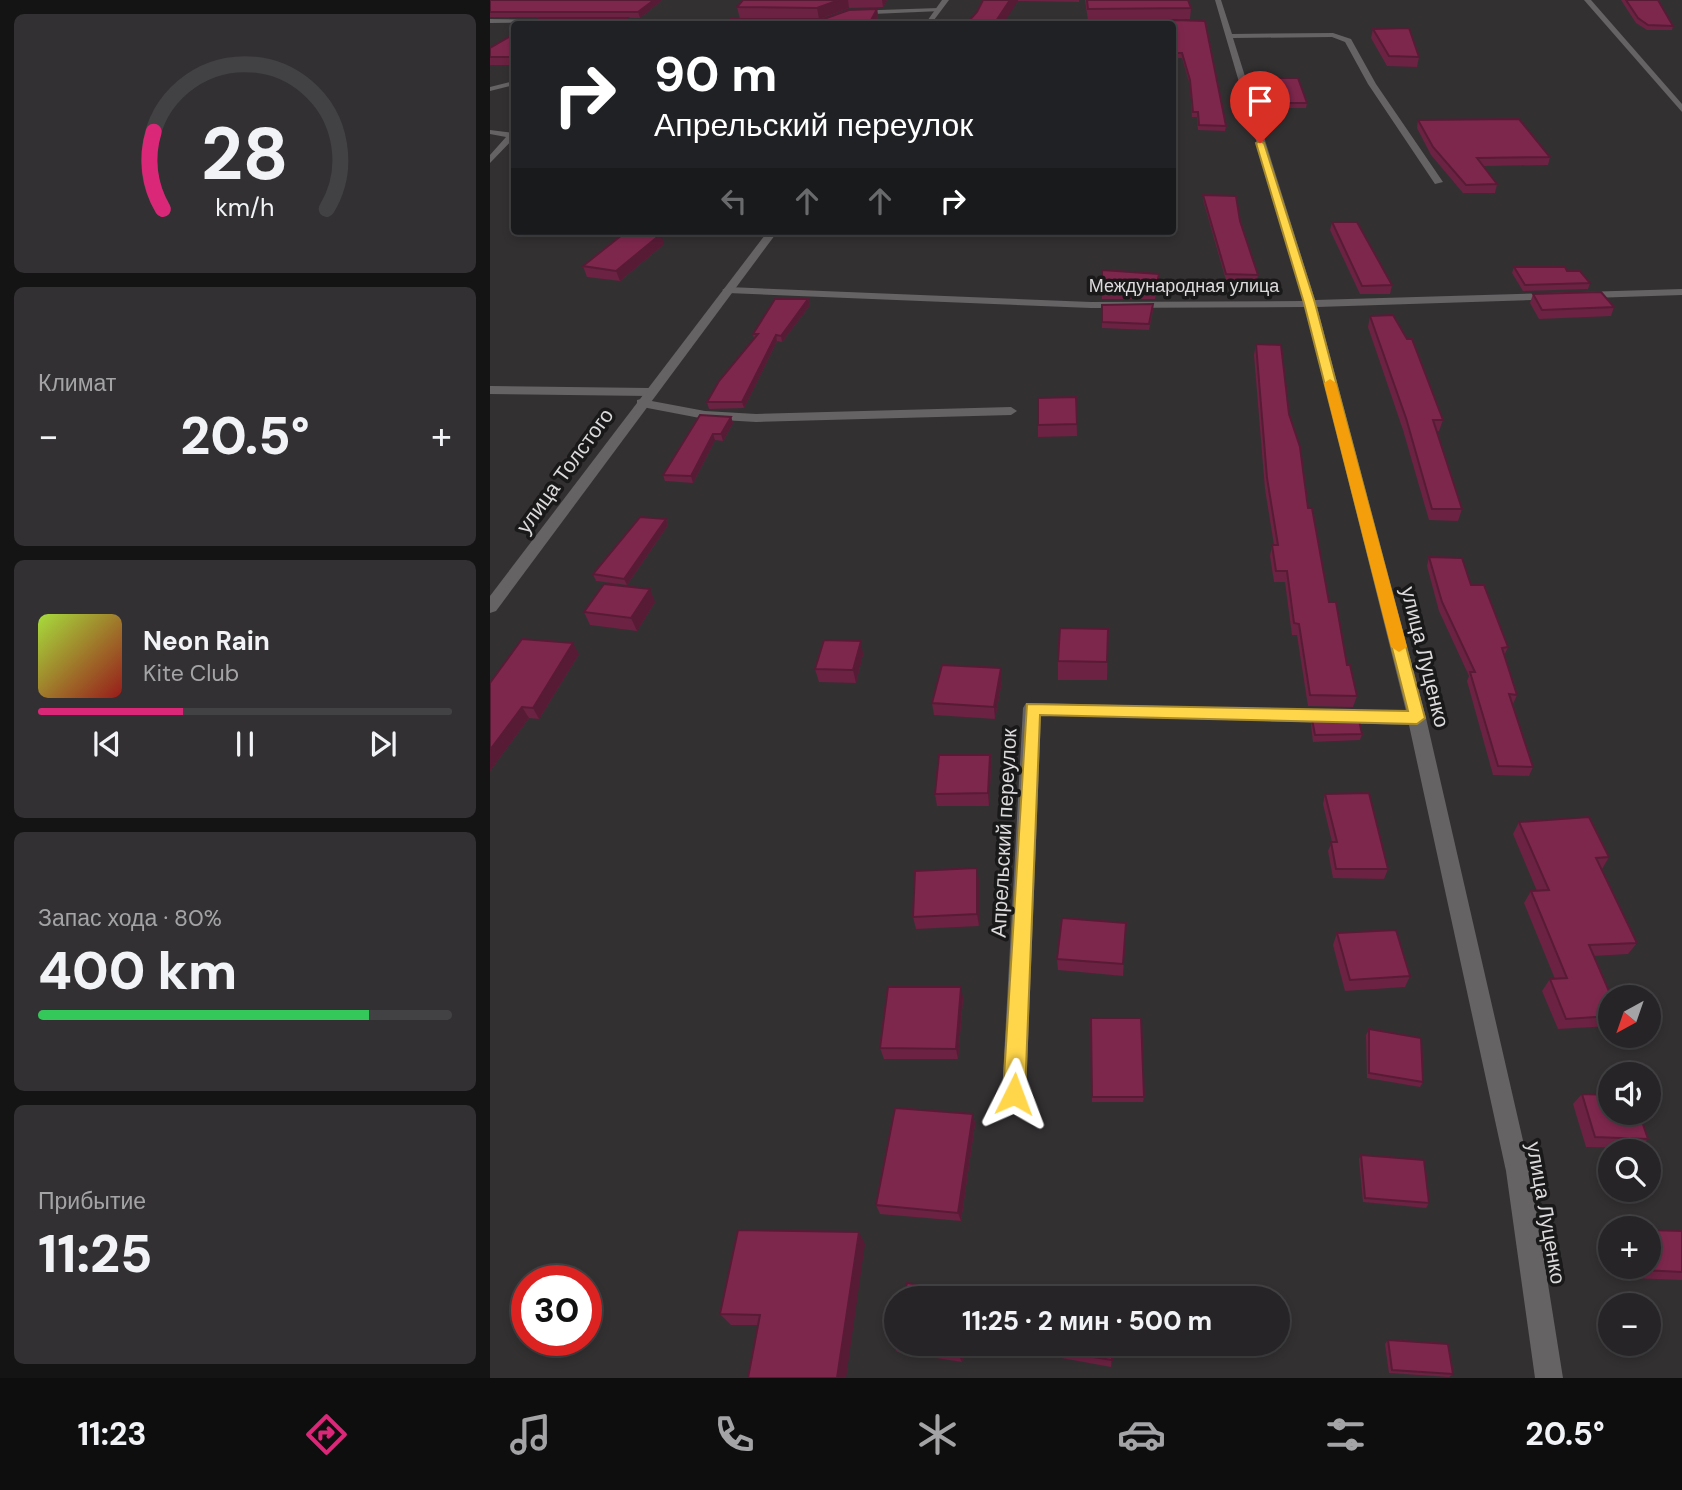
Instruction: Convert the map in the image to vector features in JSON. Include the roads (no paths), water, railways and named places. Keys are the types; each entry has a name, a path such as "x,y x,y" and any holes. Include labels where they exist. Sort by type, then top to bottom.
{"street":[{"path":"930,21 946,0"},
{"name":"улица Луценко","path":"1218,0 1310,303 1417,718 1518,1171 1549,1378"},
{"path":"1587,0 1682,109"},
{"path":"1228,36 1333,36 1349,41 1372,84 1438,182"},
{"path":"490,89 511,84"},
{"name":"улица Толстого","path":"490,607 645,397 770,235"},
{"name":"Международная улица","path":"728,290 1091,305 1310,303 1682,292"},
{"name":"улица Толстого","path":"490,390 645,397"},
{"name":"Апрельский переулок","path":"1014,1094 1032,708 1417,718"}],"lane":[{"path":"828,21 849,13 939,10"},
{"path":"490,21 511,21"},
{"path":"490,132 511,136"},
{"path":"490,160 511,138"},
{"path":"645,397 705,415 756,418 1011,411"}]}
